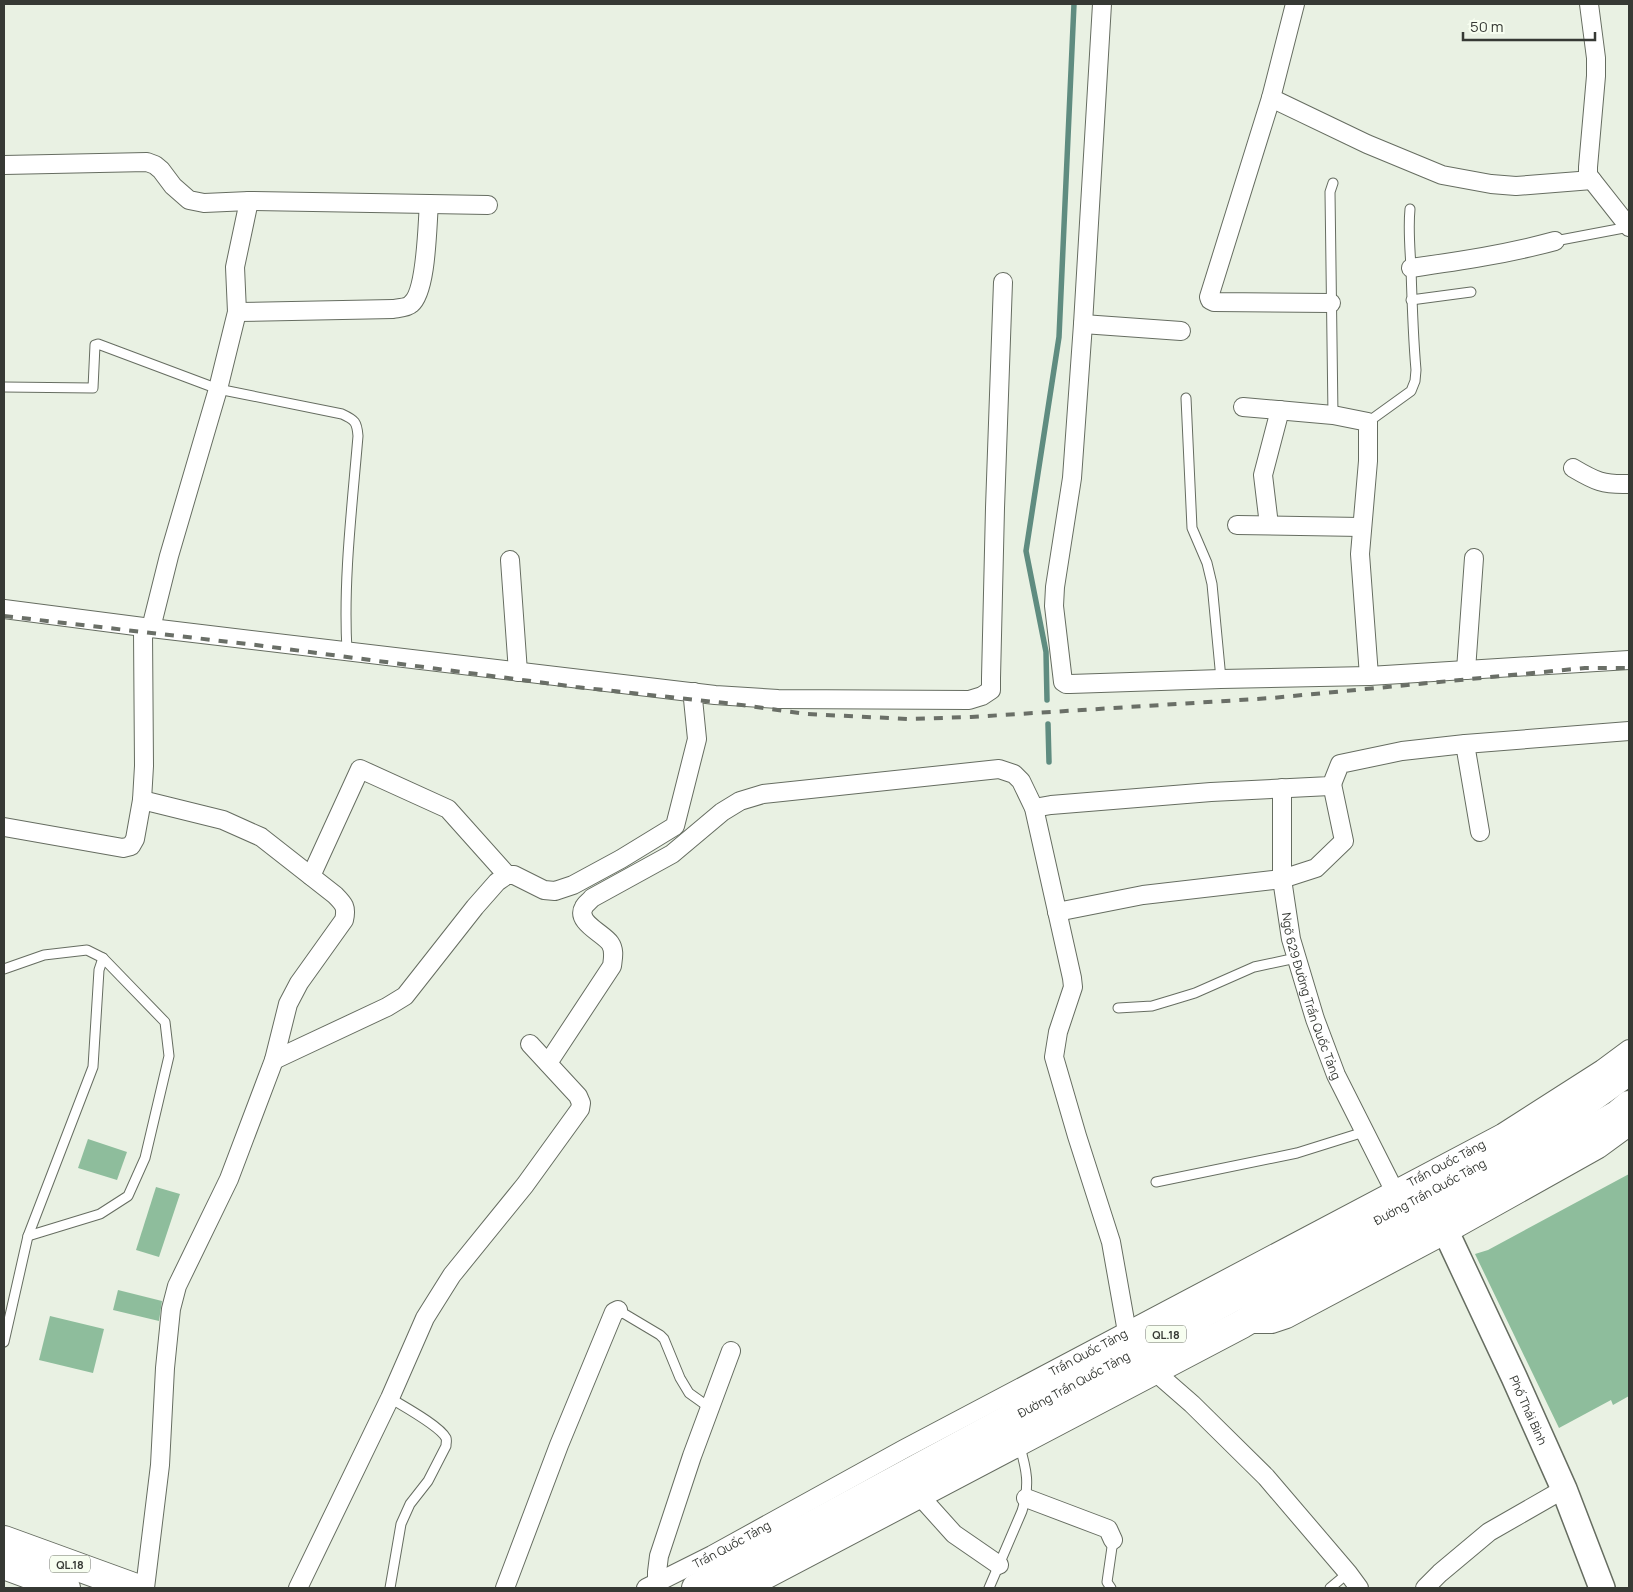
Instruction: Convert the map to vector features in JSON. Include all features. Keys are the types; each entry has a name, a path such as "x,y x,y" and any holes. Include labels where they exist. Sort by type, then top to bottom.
{"highway":[{"name":"Đường Trần Quốc Tảng","path":"696,1588 1491,1158 1590,1099 1629,1071"},
{"name":"Đường Trần Quốc Tảng","path":"740,1588 1242,1324 1290,1295 1556,1150 1617,1115 1629,1105"},
{"name":"QL.18","path":"4,1540 136,1588"},
{"name":"QL.18","path":"4,1565 66,1588"}],"street":[{"path":"1102,4 1072,478 1055,586 1054,606 1064,682 1070,684 1369,676 1629,660"},
{"path":"1295,4 1271,98 1209,297 1214,302 1331,302"},
{"path":"1589,4 1596,58 1596,76 1588,175 1629,227"},
{"path":"1271,98 1367,144 1442,175 1490,184 1516,186 1592,180"},
{"path":"4,165 147,162 161,170 173,186 188,200 204,202 488,205"},
{"path":"4,827 123,848 131,846 135,839 142,800 144,766 143,632 151,628 169,556 218,389 237,312 235,267 249,201"},
{"path":"237,312 392,309 411,304 422,284 429,204"},
{"path":"1411,268 1515,252 1555,241"},
{"path":"4,609 715,695 778,699 968,700 982,696 990,690 1003,282"},
{"path":"1083,324 1181,331"},
{"path":"1242,407 1333,414 1368,422 1368,460 1360,554 1369,676"},
{"path":"1269,525 1263,475 1280,410"},
{"path":"1573,468 1594,480 1608,484 1629,484"},
{"path":"1236,525 1361,527"},
{"path":"1466,670 1474,558"},
{"path":"510,560 518,672"},
{"path":"274,1060 387,1008 405,996 475,907 497,882 507,875 514,875 544,890 555,891 573,885 621,859 675,826 697,739 694,692"},
{"path":"1057,912 1143,895 1282,879 1316,868 1344,841 1332,784 1340,764 1402,751 1629,730"},
{"path":"1465,744 1480,832"},
{"path":"311,876 360,769 448,809 507,875"},
{"path":"548,1063 612,966 614,955 610,943 584,920 582,914 584,906 592,898 672,854 722,812 740,800 762,794 998,769 1014,774 1022,781 1041,807 1057,912 1073,987 1058,1032 1054,1057 1111,1242 1127,1332"},
{"path":"1041,807 1211,792 1330,786 1332,784"},
{"name":"Ngõ 629 Đường Trần Quốc Tảng","path":"1282,788 1282,879 1290,939 1315,1019 1336,1075 1394,1190"},
{"path":"142,800 223,820 260,837 335,895 344,905 346,912 344,920 298,983 288,1004 274,1060 229,1179 177,1286 171,1309 165,1368 160,1464 145,1588"},
{"path":"298,1588 390,1398 425,1318 452,1275 525,1186 580,1109 578,1096 530,1044"},
{"name":"Trần Quốc Tảng","path":"653,1586 904,1449 1502,1133 1602,1069 1629,1049"},
{"path":"1242,1324 1272,1324 1287,1319 1447,1234 1599,1149 1629,1126"},
{"name":"Phố Thái Bình","path":"1447,1234 1564,1489 1602,1588"},
{"path":"505,1588 559,1445 614,1312 618,1310"},
{"path":"653,1586 659,1556 692,1456 731,1351"},
{"path":"1153,1370 1192,1404 1266,1477 1359,1588"},
{"path":"1425,1588 1489,1532 1564,1489"},
{"path":"918,1494 954,1534 999,1565"},
{"path":"1026,1498 1108,1529 1113,1540"}],"lane":[{"path":"1333,183 1330,192 1333,414"},
{"path":"1368,422 1410,391 1415,381 1408,225 1410,210"},
{"path":"1555,241 1629,227"},
{"path":"1411,300 1471,292"},
{"path":"4,386 93,388 95,345 98,344 218,389 342,414 354,420 358,427 358,436 345,618 347,651"},
{"path":"1186,398 1192,528 1207,563 1212,584 1221,679"},
{"path":"4,969 44,955 87,950 104,958 166,1022 169,1056 146,1158 128,1196 100,1214 28,1236"},
{"path":"4,1340 28,1236 94,1066 99,970 104,958"},
{"path":"1118,1008 1152,1006 1195,993 1254,967 1296,958"},
{"path":"1156,1182 1297,1153 1364,1132"},
{"path":"618,1310 664,1339 680,1378 689,1393 710,1408"},
{"path":"390,1398 428,1422 445,1436 447,1441 428,1480 410,1504 401,1524 390,1588"},
{"path":"989,1588 1026,1498 1027,1471 1018,1441"},
{"path":"1111,1588 1107,1582 1113,1540"},
{"path":"1330,1588 1348,1573"}],"building":[{"path":"88,1139 127,1152 117,1180 78,1168"},
{"path":"1629,1174 1629,1396 1613,1405 1611,1400 1559,1428 1475,1254 1488,1250"},
{"path":"156,1187 180,1194 159,1257 136,1250"},
{"path":"118,1290 162,1301 159,1321 113,1310"},
{"path":"50,1316 104,1329 93,1373 39,1360"}],"waterway":[{"path":"1047,700 1046,652 1026,551 1059,337 1074,4"},
{"path":"1048,724 1049,762"}],"railway":[{"path":"4,616 256,645 576,687 807,714 908,719 971,717 1272,698 1585,668 1629,668"}]}
